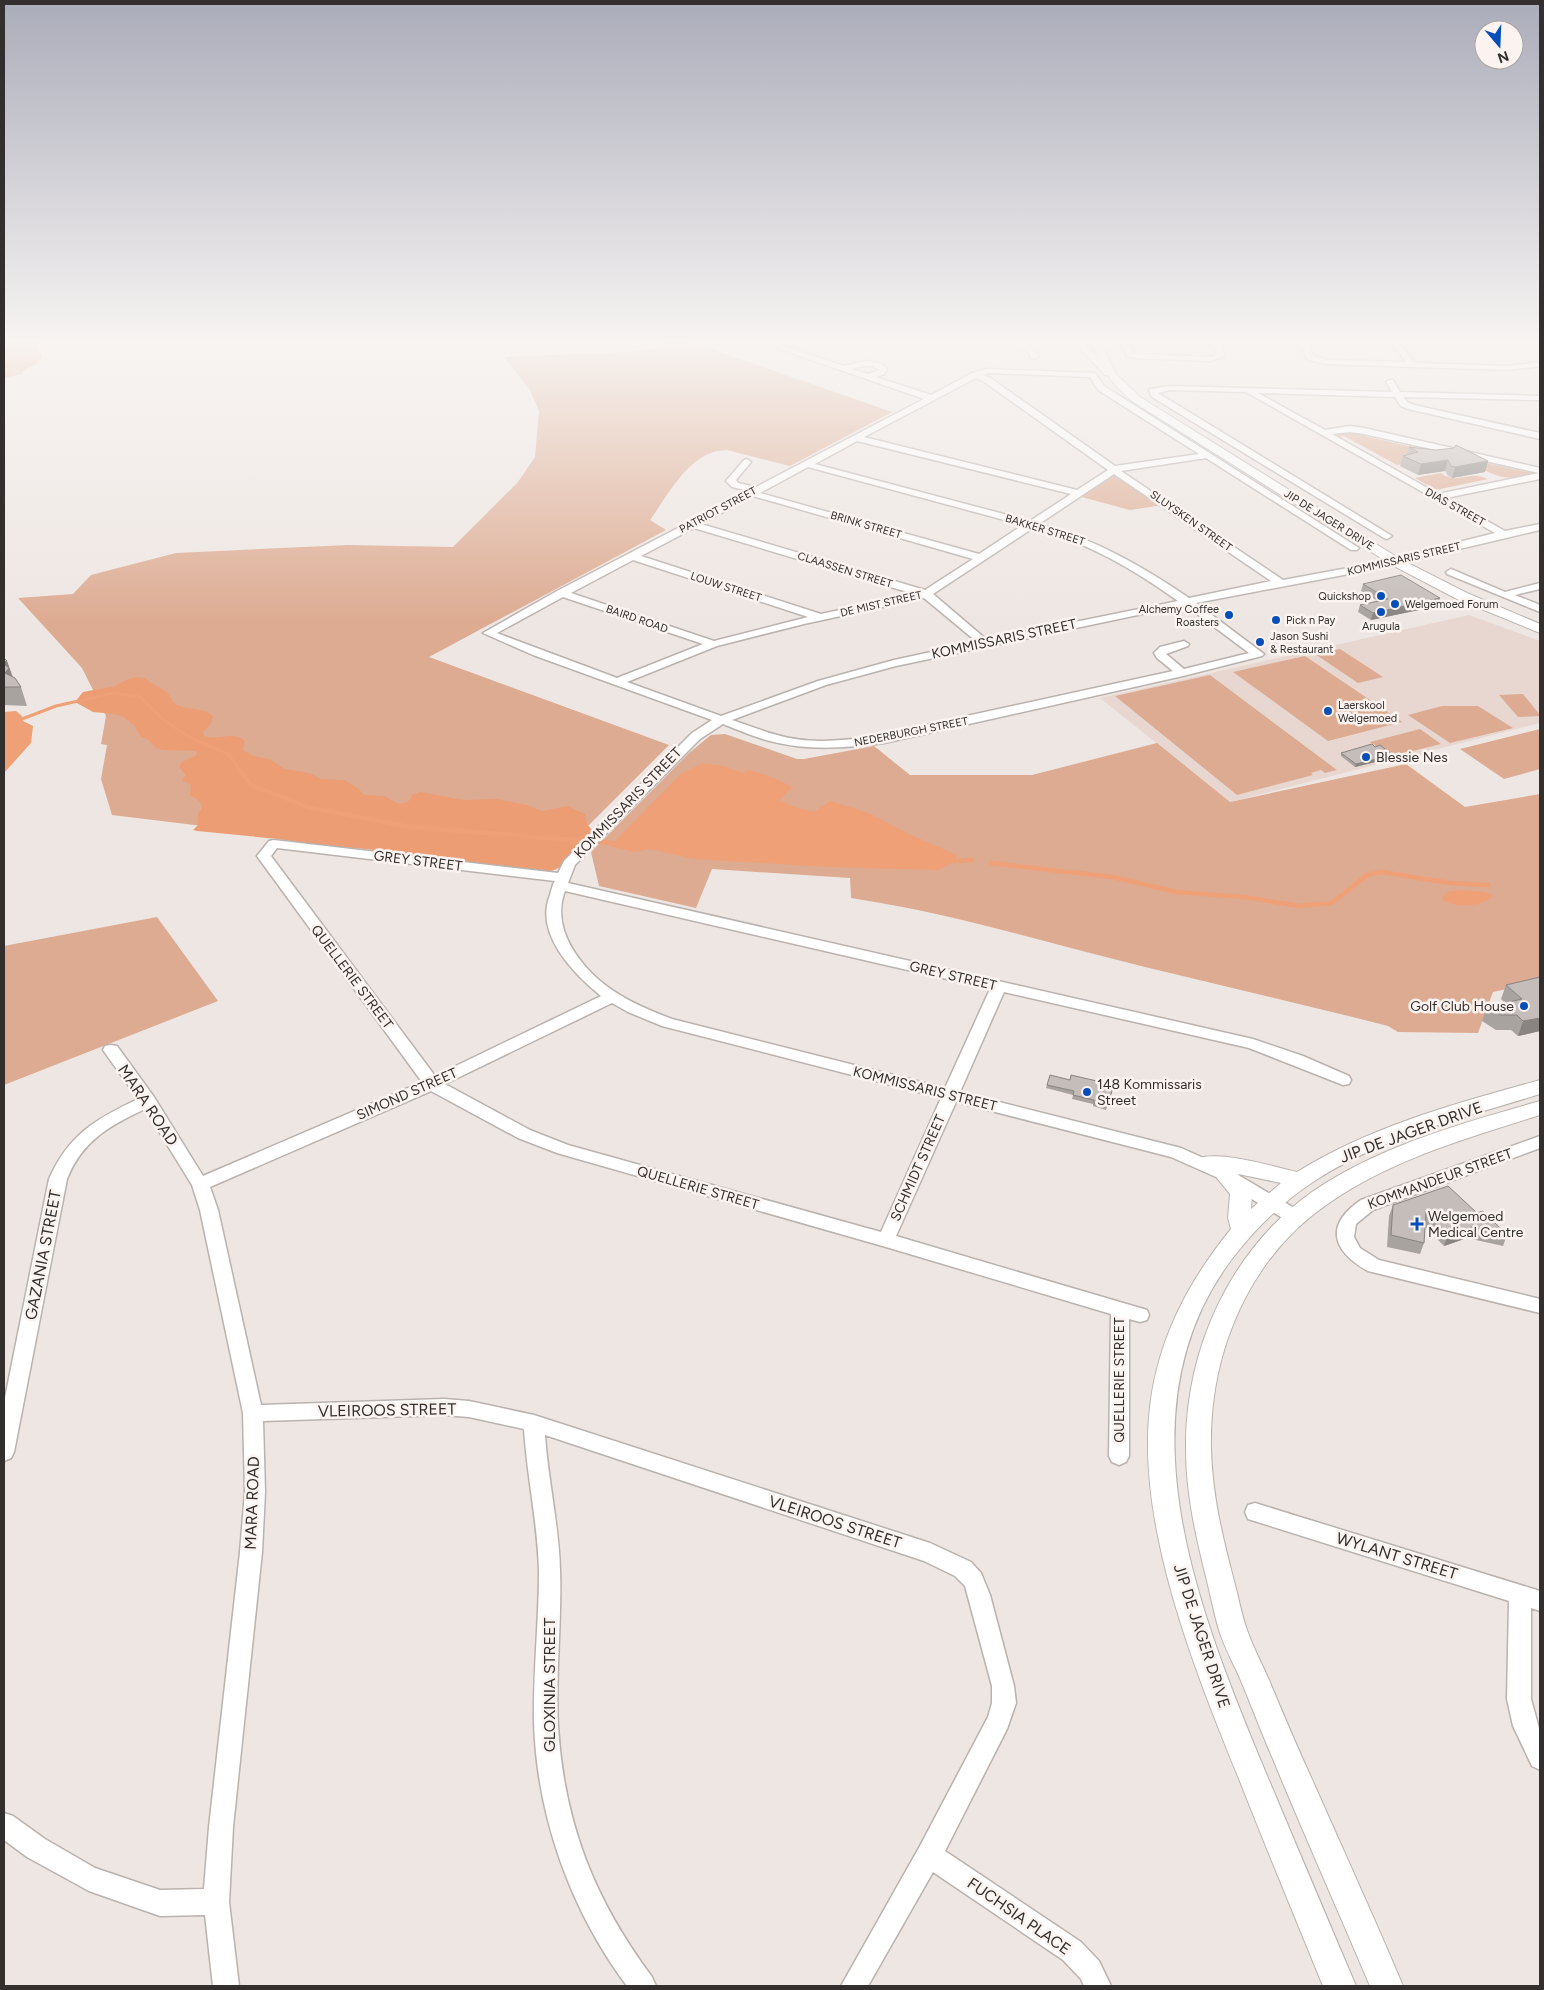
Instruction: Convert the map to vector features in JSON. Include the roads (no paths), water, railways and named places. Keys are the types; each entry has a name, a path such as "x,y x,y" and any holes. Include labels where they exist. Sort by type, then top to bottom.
{"main road":[{"name":"JIP DE JAGER DRIVE","path":"1196,435 1399,557 1487,598 1540,620"},
{"name":"JIP DE JAGER DRIVE","path":"1205,435 1462,596 1540,629"},
{"name":"JIP DE JAGER DRIVE","path":"1339,1986 1222,1700 1188,1601 1176,1554 1163,1478 1160,1447 1164,1396 1185,1316 1221,1254 1271,1202 1300,1180 1328,1164 1385,1138 1540,1087"},
{"name":"JIP DE JAGER DRIVE","path":"1386,1986 1234,1632 1206,1524 1200,1486 1199,1420 1208,1363 1215,1338 1231,1298 1242,1279 1273,1238 1295,1217 1326,1194 1358,1176 1450,1138 1540,1108"},
{"path":"1216,1168 1236,1166 1300,1180"},
{"path":"1216,1168 1241,1193 1239,1218 1242,1230"}],"street":[{"name":"PATRIOT STREET","path":"489,631 862,435"},
{"name":"SLUYSKEN STREET","path":"1066,435 1278,583"},
{"name":"PATRIOT STREET","path":"1176,435 1208,455"},
{"path":"1221,435 1387,536"},
{"name":"DIAS STREET","path":"1327,435 1505,535"},
{"path":"1380,435 1540,471"},
{"path":"856,438 1078,493"},
{"name":"DE MIST STREET","path":"617,682 713,644 821,617 926,594 1115,469 1208,455"},
{"path":"1208,455 1354,548"},
{"name":"BRINK STREET","path":"747,462 731,478 735,485 981,558"},
{"name":"BAKKER STREET","path":"806,464 1078,538 1102,549 1142,572 1258,654"},
{"path":"1436,497 1540,476"},
{"name":"CLAASSEN STREET","path":"692,524 926,594 984,643"},
{"name":"KOMMISSARIS STREET","path":"1295,1217 1216,1168 1175,1152 690,1030 649,1015 612,997 576,964 562,945 555,923 554,902 561,882 569,864 588,843 696,736 721,720 822,683 912,658 1540,527"},
{"name":"LOUW STREET","path":"631,556 821,617"},
{"path":"1451,572 1540,609"},
{"path":"1504,595 1540,586"},
{"name":"BAIRD ROAD","path":"561,593 713,644"},
{"name":"NEDERBURGH STREET","path":"489,631 489,634 529,650 721,720 785,741 827,745 884,739 1183,673 1258,654"},
{"path":"1183,673 1161,656 1160,653 1164,649 1184,644"},
{"name":"GREY STREET","path":"274,844 561,882 1253,1044 1289,1056 1343,1080"},
{"name":"QUELLERIE STREET","path":"274,844 265,854 265,860 432,1084 543,1143 886,1240 1120,1309 1119,1456"},
{"name":"SCHMIDT STREET","path":"886,1240 999,986"},
{"name":"SIMOND STREET","path":"200,1184 432,1084 612,997"},
{"name":"MARA ROAD","path":"111,1050 148,1101 200,1184 209,1210 252,1414 255,1492 251,1552 226,1772 216,1902 226,1986"},
{"name":"GAZANIA STREET","path":"4,1452 62,1165 71,1150 96,1128 148,1101"},
{"name":"KOMMANDEUR STREET","path":"1540,1142 1381,1198 1357,1210 1347,1220 1344,1232 1347,1243 1353,1252 1366,1262 1382,1268 1540,1306"},
{"path":"1120,1309 1140,1315"},
{"name":"VLEIROOS STREET","path":"252,1414 444,1407 469,1408 534,1423 930,1553 963,1569 973,1580 1003,1686 1004,1704 999,1721 930,1855 854,1986"},
{"name":"GLOXINIA STREET","path":"534,1423 536,1459 549,1549 546,1723 549,1767 563,1831 580,1882 601,1927 643,1986"},
{"name":"WYLANT STREET","path":"1254,1512 1530,1598"},
{"path":"1530,1598 1519,1698 1525,1726 1540,1758"},
{"path":"4,1825 36,1848 89,1878 160,1903 216,1902"},
{"name":"FUCHSIA PLACE","path":"930,1855 1072,1951 1090,1970 1098,1986"}],"waterway":[{"path":"22,719 56,706 114,693 140,697 166,722 193,739 228,754 240,770"},
{"path":"239,769 251,785 308,807 410,827 613,843"},
{"path":"955,861 972,860"},
{"path":"991,863 1112,877 1177,892 1244,897 1300,906 1332,903 1367,875 1382,872 1450,883 1488,885"}],"place":[{"name":"Quickshop","path":"1381,596"},
{"name":"Welgemoed Forum","path":"1395,604"},
{"name":"Arugula","path":"1381,612"},
{"name":"Alchemy Coffee Roasters","path":"1229,615"},
{"name":"Pick n Pay","path":"1276,620"},
{"name":"Jason Sushi & Restaurant","path":"1260,642"},
{"name":"Laerskool Welgemoed","path":"1328,711"},
{"name":"Blessie Nes","path":"1366,757"},
{"name":"Golf Club House","path":"1524,1006"},
{"name":"148 Kommissaris Street","path":"1087,1092"},
{"name":"Welgemoed Medical Centre","path":"1417,1224"}]}
